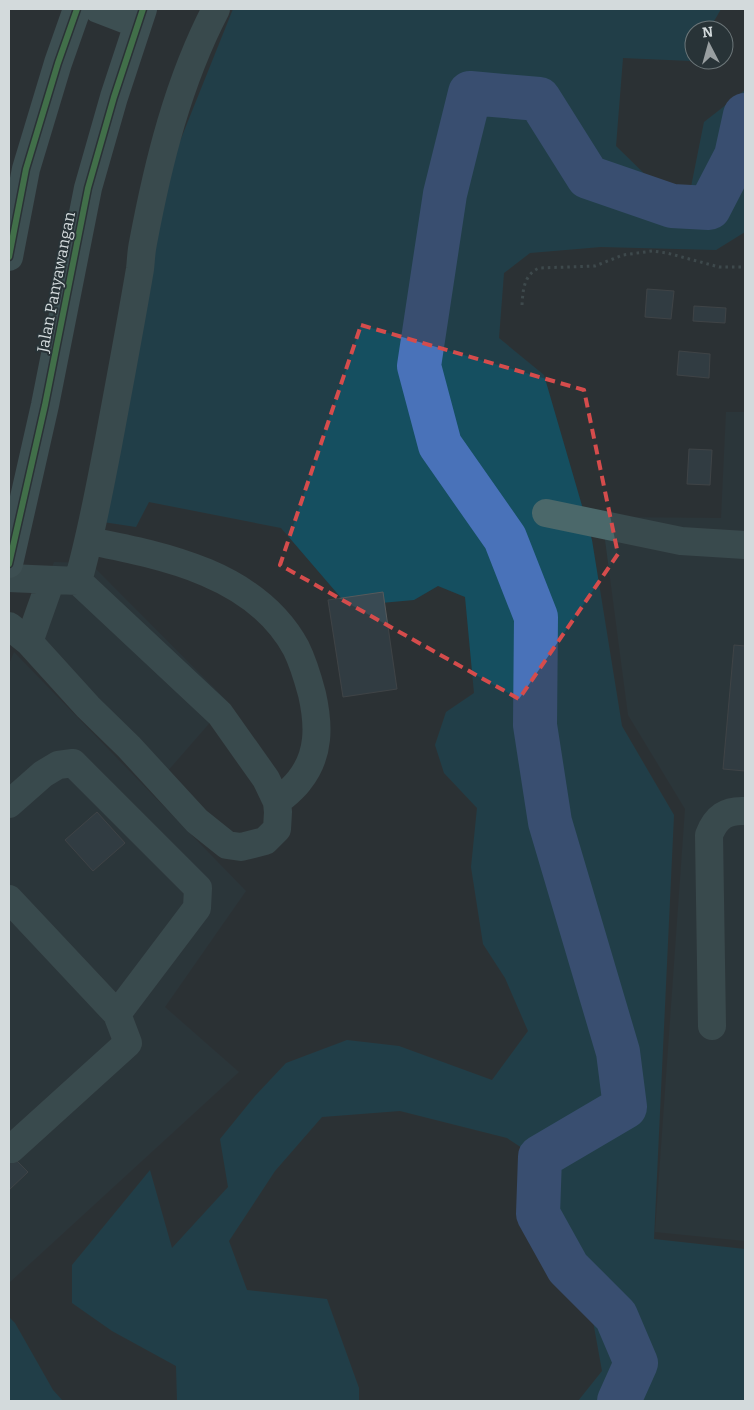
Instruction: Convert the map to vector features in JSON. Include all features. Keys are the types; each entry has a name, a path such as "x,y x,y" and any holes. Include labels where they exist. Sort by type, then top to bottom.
{"main road":[{"path":"9,257 26,169 58,63 77,9"},
{"path":"98,9 140,17"},
{"name":"Jalan Panyawangan","path":"9,564 45,405 88,188 114,97 140,17"}],"lane":[{"path":"78,581 90,542 140,267 142,246 160,162 179,96 216,9"},
{"path":"546,513 681,541 745,545"},
{"path":"90,542 173,560 212,575 248,594 275,618 296,648 307,675 316,711 317,741 310,764 299,781 278,802"},
{"path":"9,578 78,581 220,714 266,779 278,802 277,829 265,841 240,847 227,845 198,821 19,634 51,580"},
{"path":"9,804 43,774 58,765 73,763 198,888 197,908 117,1014"},
{"path":"712,1026 710,835 714,824 723,815 738,810 745,811"},
{"path":"9,898 117,1014 128,1043 11,1149"}],"path":[{"path":"522,305 524,284 532,271 539,268 595,266 623,255 652,251 668,253 719,267 745,268"}],"highlighted area":[{"path":"361,325 584,390 618,554 519,699 280,565"}],"shaded area":[{"path":"233,9 721,9 715,20 684,20 684,61 623,58 616,146 662,191 691,187 704,122 745,90 745,232 716,250 601,247 530,253 504,273 499,338 544,375 592,540 622,726 674,815 654,1239 745,1249 745,1401 578,1401 602,1371 593,1321 545,1266 542,1200 551,1167 507,1138 400,1111 322,1117 275,1171 229,1241 247,1290 327,1299 359,1388 359,1401 177,1401 176,1366 112,1331 72,1303 72,1265 150,1170 172,1248 228,1187 220,1139 255,1096 286,1063 347,1040 399,1046 492,1080 528,1031 505,978 483,944 471,867 477,808 444,773 435,745 446,712 474,693 465,597 438,586 414,600 348,606 281,528 149,502 136,527 103,522 164,181"},
{"path":"726,412 745,412 745,1241 655,1232 685,809 628,715 602,517 721,518"},
{"path":"54,562 90,563 228,702 152,789 21,648"},
{"path":"14,652 246,891 165,1007 239,1072 9,1283 9,664"},
{"path":"9,1317 15,1323 53,1390 63,1401 9,1401"}],"building":[{"path":"647,289 674,291 671,319 645,317"},
{"path":"694,306 726,308 725,323 693,321"},
{"path":"679,351 710,354 709,378 677,375"},
{"path":"689,449 712,450 710,485 687,484"},
{"path":"383,592 397,689 343,697 328,600"},
{"path":"734,645 745,646 745,771 723,769"},
{"path":"97,812 125,843 93,871 65,840"},
{"path":"9,1153 28,1172 9,1190"}],"waterway":[{"path":"619,1401 636,1363 616,1316 568,1268 538,1214 540,1157 625,1107 618,1052 550,822 535,725 536,617 505,538 440,445 419,366 445,194 470,93 539,99 588,177 672,206 709,208 736,156 745,115"}],"cycle path":[{"path":"9,257 26,169 58,63 77,9"},
{"path":"9,564 45,405 88,188 114,97 143,9"}]}
